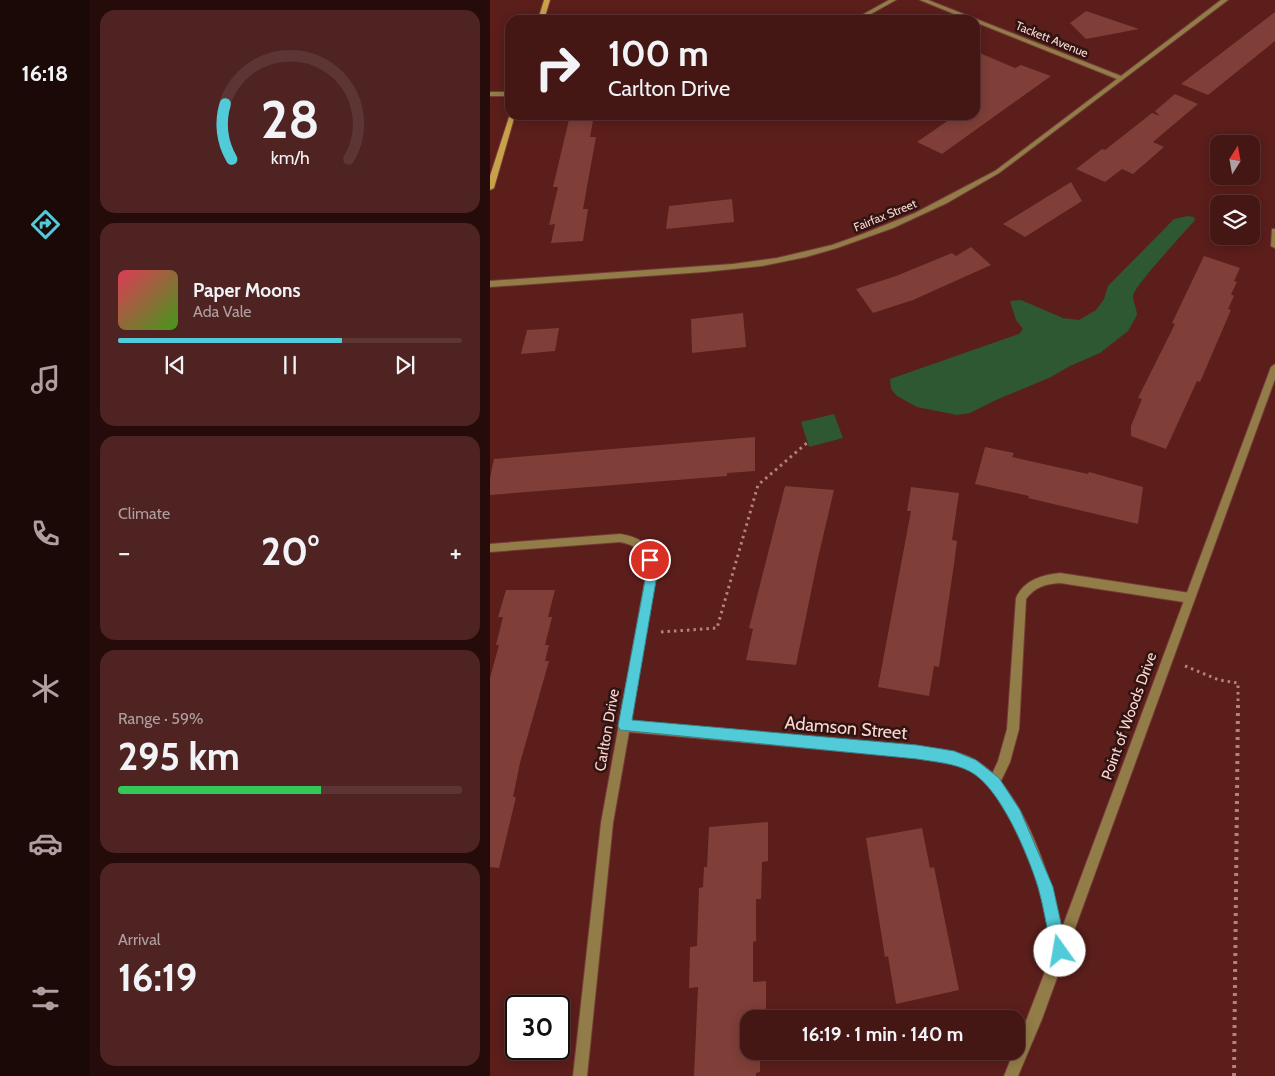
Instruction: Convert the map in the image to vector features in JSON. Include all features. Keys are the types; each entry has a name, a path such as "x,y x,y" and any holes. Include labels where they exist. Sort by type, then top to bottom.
{"main road":[{"path":"543,15 548,0"},
{"path":"490,188 510,120"}],"street":[{"path":"865,15 893,0"},
{"name":"Tackett Avenue","path":"923,0 961,15"},
{"name":"Fairfax Street","path":"490,284 735,267 776,261 819,251 872,234 961,194 997,172 1225,0"},
{"name":"Tackett Avenue","path":"980,22 1121,78"},
{"path":"490,94 505,94"},
{"path":"1275,231 1275,246"},
{"name":"Point of Woods Drive","path":"1011,1076 1035,1019 1275,367"},
{"name":"Carlton Drive","path":"490,548 620,538 636,542 646,550 650,560 651,575 607,823 580,1076"},
{"path":"994,783 1004,762 1013,729 1021,598 1030,586 1044,579 1060,578 1190,598"},
{"name":"Adamson Street","path":"624,726 917,752 954,758 976,766 994,783 1015,815 1032,852 1045,887 1060,951"}],"path":[{"path":"641,634 717,628 758,485 808,442"},
{"path":"1168,658 1219,680 1238,683 1234,1076"}],"green space":[{"path":"1188,216 1194,217 1195,220 1135,291 1133,296 1137,315 1128,331 1100,353 970,413 957,415 917,407 897,396 891,389 890,379 1019,334 1023,329 1016,320 1010,301 1021,300 1063,318 1079,320 1096,310 1104,299 1108,286 1174,219"},
{"path":"834,414 843,438 809,447 801,422"}],"building":[{"path":"1086,11 1139,29 1086,39 1070,23"},
{"path":"1275,12 1275,41 1208,95 1181,84"},
{"path":"980,53 1015,68 1021,65 1051,76 942,154 917,142 949,120 980,120"},
{"path":"1175,94 1198,104 1153,142 1164,147 1133,174 1122,169 1105,182 1076,169 1102,149 1105,150 1152,113 1160,116 1155,111"},
{"path":"569,120 593,120 590,137 596,137 583,209 588,209 583,241 551,243 555,224 549,225 558,187 553,187"},
{"path":"1071,182 1082,201 1025,237 1003,224"},
{"path":"732,199 734,222 666,229 669,206"},
{"path":"971,247 991,265 913,300 873,313 856,289 896,276 952,253 956,256"},
{"path":"1204,256 1240,268 1234,281 1237,282 1231,294 1234,296 1228,309 1231,310 1200,382 1197,381 1166,449 1131,436 1131,426 1142,399 1138,398 1175,324 1172,323"},
{"path":"743,313 746,347 692,353 691,319"},
{"path":"559,328 555,351 521,354 527,330"},
{"path":"755,437 755,471 727,473 727,476 490,495 490,478 494,459"},
{"path":"985,447 1014,453 1012,457 1088,474 1089,472 1143,487 1138,524 975,484"},
{"path":"785,486 834,490 796,665 746,660 753,629 749,628"},
{"path":"911,487 959,493 952,540 957,541 939,667 934,666 929,696 878,687 911,511 907,511"},
{"path":"506,590 555,590 548,617 552,617 545,645 549,645 545,661 549,661 520,763 513,797 516,797 499,868 490,867 490,678 499,645 496,645 503,617 498,617"},
{"path":"768,822 768,861 762,862 761,899 756,899 756,941 753,942 753,982 766,981 766,1010 740,1010 740,1060 760,1060 760,1072 756,1073 756,1076 694,1076 698,987 689,988 690,947 697,946 699,888 703,887 704,867 707,867 709,827"},
{"path":"922,828 930,868 934,867 959,990 896,1004 888,956 885,957 866,838"}],"route":[{"path":"650,560 651,575 624,726 917,752 954,758 976,766 994,783 1015,815 1032,852 1045,887 1060,951"}]}
